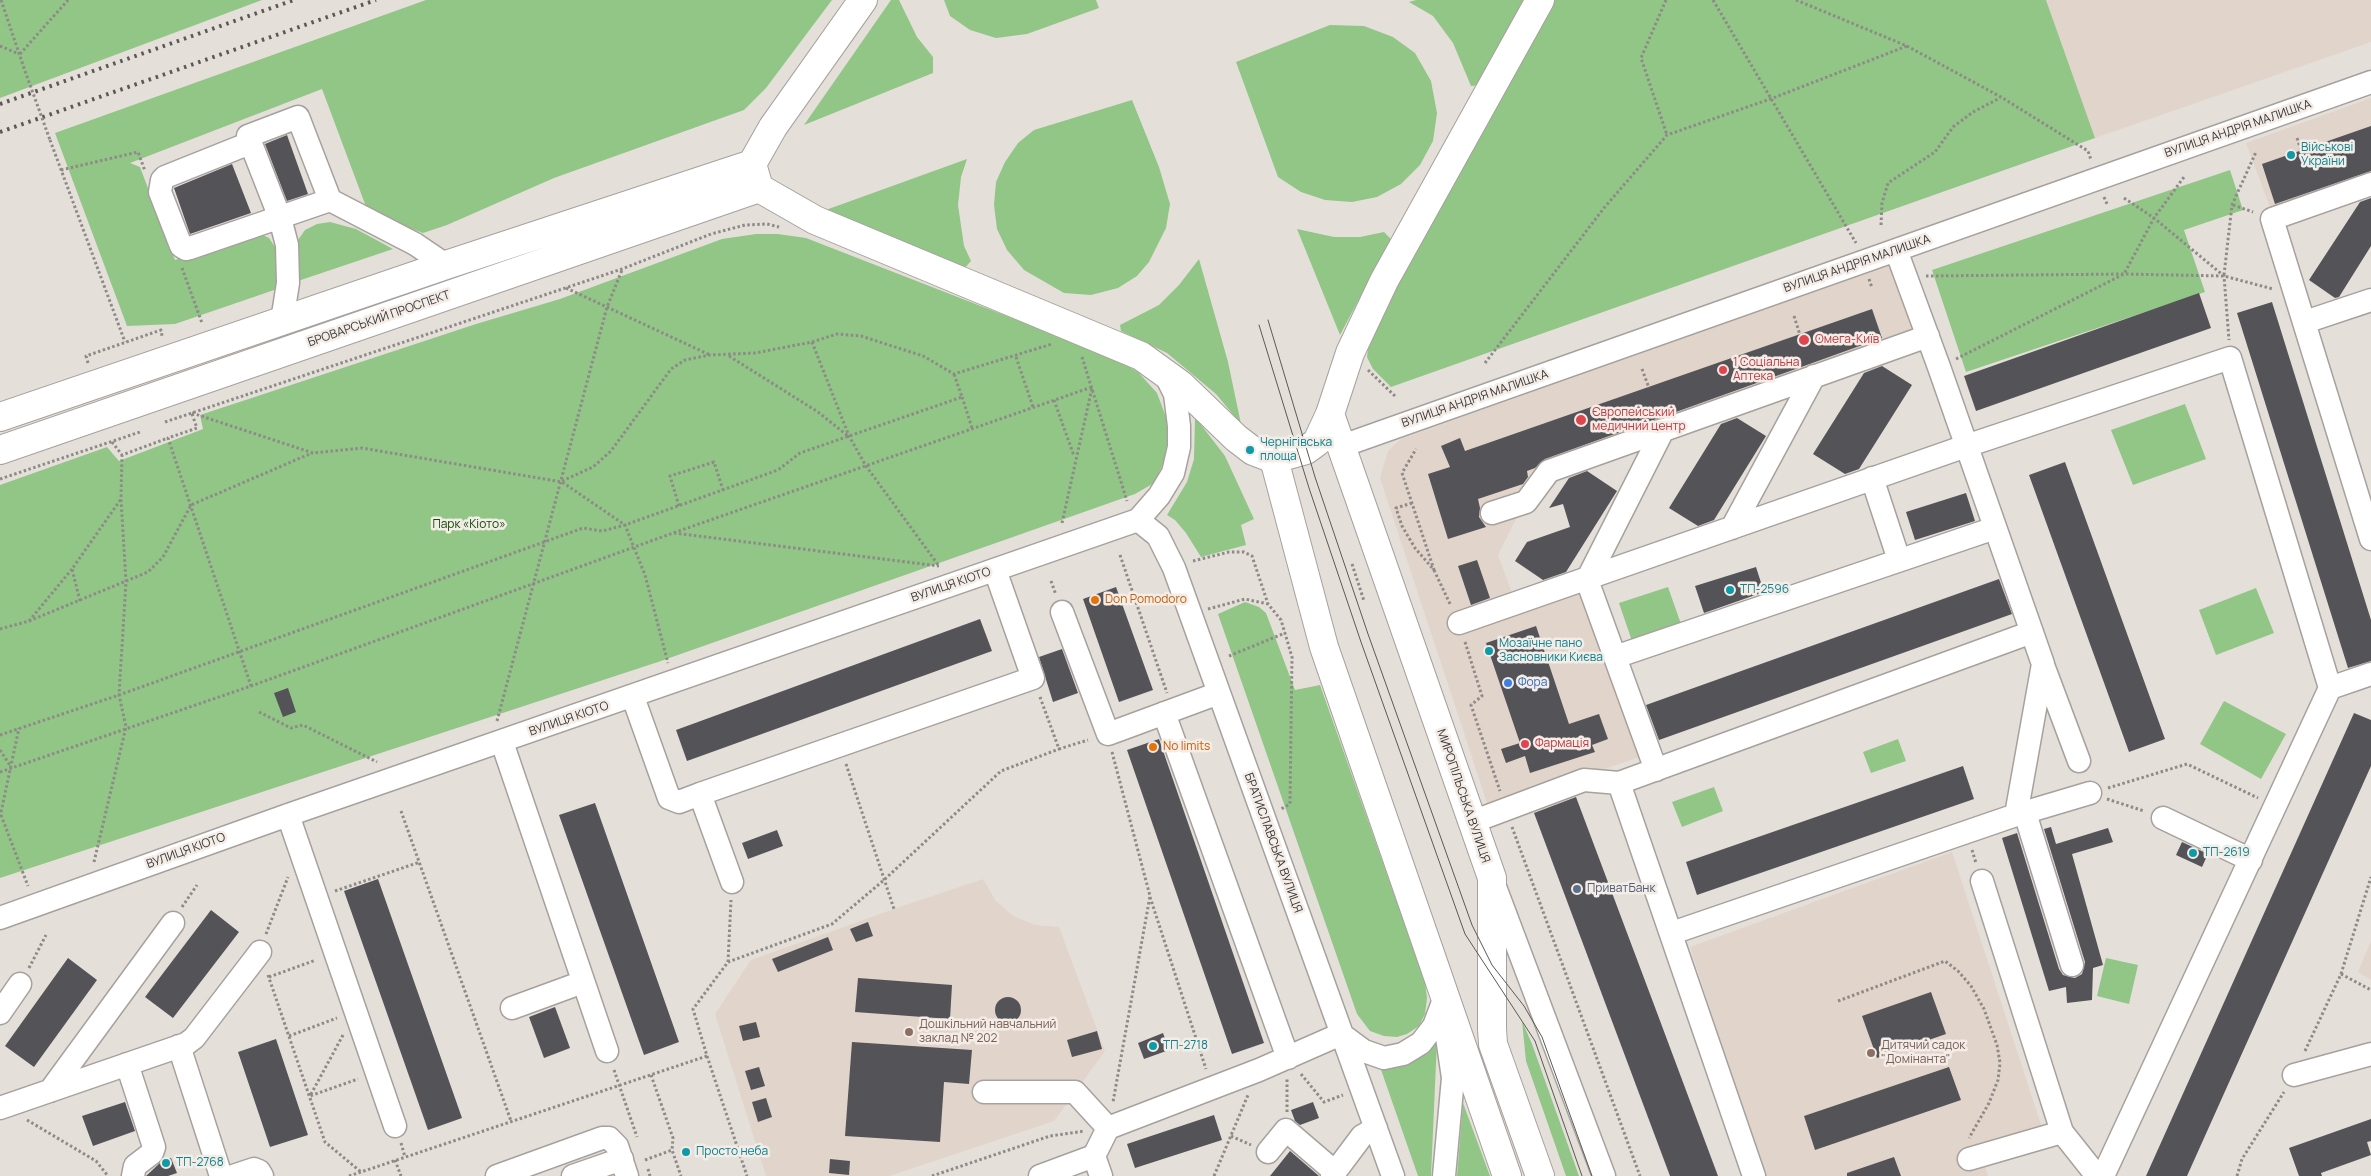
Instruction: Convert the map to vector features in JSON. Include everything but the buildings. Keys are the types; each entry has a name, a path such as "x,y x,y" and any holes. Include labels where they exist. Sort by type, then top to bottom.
{"main road":[{"path":"756,176 773,127 863,0"},
{"path":"756,176 814,220 1141,356 1163,371 1201,403 1236,438 1253,451 1274,459 1306,450 1317,442 1330,414 1350,353 1384,281 1540,0"},
{"path":"0,418 446,265 756,176"},
{"name":"БРОВАРСЬКИЙ ПРОСПЕКТ","path":"0,450 756,176"},
{"name":"МИРОПІЛЬСЬКА ВУЛИЦЯ","path":"1330,414 1492,878"},
{"path":"1274,459 1324,647 1443,1016 1507,1176"},
{"path":"1492,878 1493,1044 1540,1176"},
{"path":"1443,1016 1470,1014 1481,1018 1492,1030"}],"street":[{"name":"ВУЛИЦЯ АНДРІЯ МАЛИШКА","path":"1342,446 2371,82"},
{"path":"282,321 288,282 287,244 280,218 248,136 298,117 330,200 415,244 446,265"},
{"path":"250,144 165,177 162,180 160,192 181,246 186,249 190,248 330,200"},
{"path":"2371,184 2272,219 2371,539"},
{"path":"1896,250 1940,367 1966,446 2079,761"},
{"path":"2305,322 2371,300"},
{"path":"1492,514 1526,502 1550,471 1928,336"},
{"path":"1459,623 1587,580 1872,478 2230,358 2330,688 2103,1176"},
{"path":"1138,520 1159,496 1172,473 1179,447 1180,426 1174,394 1163,371"},
{"path":"1732,528 1814,376"},
{"path":"1656,770 1587,580 1663,430"},
{"path":"1872,478 1899,560"},
{"name":"ВУЛИЦЯ КІОТО","path":"0,918 288,815 499,732 633,697 1138,520"},
{"name":"БРАТИСЛАВСЬКА ВУЛИЦЯ","path":"1138,520 1158,536 1174,568 1393,1176"},
{"path":"1615,657 1995,528"},
{"path":"633,697 670,798 679,802 1033,678 995,570"},
{"path":"1062,612 1108,734 1218,693"},
{"path":"1472,822 1584,780 1619,783 2032,632"},
{"path":"2043,664 2020,814 2072,965"},
{"path":"2330,688 2371,674"},
{"path":"1168,712 1288,1058"},
{"path":"499,732 607,1050"},
{"path":"1619,783 1754,1176"},
{"path":"1672,933 2020,814 2090,793"},
{"path":"700,794 732,882"},
{"path":"288,815 395,1126"},
{"path":"2163,818 2251,860"},
{"name":"МИРОПІЛЬСЬКА ВУЛИЦЯ","path":"1492,878 1604,1176"},
{"path":"1982,881 2062,1132 2097,1176"},
{"path":"50,1091 172,922"},
{"path":"2,1108 179,1046 194,1038 260,952"},
{"path":"512,1008 583,982"},
{"path":"0,1013 20,984"},
{"path":"1108,1128 1259,1070 1341,1034 1364,1051 1384,1058 1403,1054 1421,1043 1443,1016"},
{"path":"1443,1016 1453,1078 1444,1176"},
{"path":"179,1046 221,1176"},
{"path":"2294,1075 2371,1054"},
{"path":"127,1064 154,1147 148,1157 135,1166 133,1176"},
{"path":"984,1092 1075,1092 1108,1128"},
{"path":"1040,1176 1097,1166 1108,1128"},
{"path":"1268,1152 1286,1130 1334,1174 1362,1136 1376,1128"},
{"path":"1969,1159 2062,1132"},
{"path":"497,1176 602,1138 614,1140 630,1162 573,1176"},
{"path":"233,1176 254,1170 259,1171 262,1176"}],"path":[{"path":"1,0 50,140 126,342"},
{"path":"20,54 68,0"},
{"path":"1666,0 1641,58 1667,135"},
{"path":"1713,0 1853,235"},
{"path":"1796,0 1907,46 2001,98 2088,152"},
{"path":"0,46 20,54"},
{"path":"1484,363 1604,208 1667,135 1773,98 1907,46"},
{"path":"1882,225 1882,203 1888,184 1935,152 1954,127 1973,112 2001,98"},
{"path":"2296,138 2301,150"},
{"path":"2230,358 2224,276 2232,205 2256,152"},
{"path":"1940,367 2124,274 2154,218 2184,177"},
{"path":"2124,198 2154,218 2224,276"},
{"path":"165,422 622,269 711,234 745,225 767,224 787,228"},
{"path":"499,732 544,541 562,482 608,307 622,269"},
{"path":"1905,276 2124,274 2224,276 2296,296"},
{"path":"565,288 710,355"},
{"path":"1794,316 1800,335"},
{"path":"88,363 86,356 161,330 162,336"},
{"path":"562,482 593,467 611,451 671,369 685,360 710,355 755,353 812,342 837,334 861,336 923,356 954,374 972,428"},
{"path":"673,533 939,566 866,466 849,436 812,342"},
{"path":"954,374 1016,357 1056,342"},
{"path":"728,355 818,412 849,436"},
{"path":"1082,356 1127,500"},
{"path":"1016,357 1033,407"},
{"path":"1364,366 1396,397"},
{"path":"1642,369 1649,388"},
{"path":"0,772 251,686 634,549 673,533 1092,387"},
{"path":"1062,523 1075,457 1092,387"},
{"path":"0,735 118,695 544,541 583,528 602,531 625,525 778,470 800,453 962,397"},
{"path":"1054,400 1075,457"},
{"path":"122,455 197,428 191,413"},
{"path":"191,413 313,453"},
{"path":"0,480 140,432"},
{"path":"168,438 251,686"},
{"path":"94,863 126,728 118,695 126,582 122,455 112,442"},
{"path":"0,629 29,622 148,572 162,557 190,505 313,453 362,448 562,482 625,525 645,575 669,664"},
{"path":"1416,449 1402,473 1434,570 1459,623 1482,696 1471,705 1506,810 1640,1176"},
{"path":"679,506 670,476 714,462 723,490"},
{"path":"29,622 72,569 122,499"},
{"path":"1412,503 1396,508 1402,526 1415,548 1434,570"},
{"path":"1195,561 1229,552 1244,552 1252,556 1268,604 1245,599 1212,608"},
{"path":"1120,555 1168,712"},
{"path":"1352,564 1364,601"},
{"path":"72,569 80,601"},
{"path":"1229,656 1285,633"},
{"path":"1033,678 1059,749"},
{"path":"259,712 291,728 303,724 377,762"},
{"path":"18,728 12,768 0,816 28,887"},
{"path":"747,1176 693,1009 728,962 832,924 884,880 1001,771 1059,749 1108,734 1150,896 1212,1087"},
{"path":"840,745 894,908"},
{"path":"0,750 12,768"},
{"path":"2090,793 2187,764 2276,806"},
{"path":"2090,793 2163,818"},
{"path":"401,812 511,1122"},
{"path":"1966,833 1982,881"},
{"path":"299,846 260,952 325,1142 361,1172"},
{"path":"317,897 420,862"},
{"path":"2237,1176 2242,1159 2294,1075 2342,974 2371,876"},
{"path":"728,962 732,882"},
{"path":"172,922 197,885"},
{"path":"932,1176 1050,1136 1108,1128 1150,896"},
{"path":"20,984 46,935"},
{"path":"269,978 336,952"},
{"path":"1838,1001 1945,961 1972,986 1991,1026 2000,1063 1998,1080 1989,1103 1964,1146 1969,1159"},
{"path":"2342,974 2371,990"},
{"path":"289,1036 356,1011"},
{"path":"310,1096 356,1011"},
{"path":"349,1176 707,1056"},
{"path":"1288,1058 1324,1102 1346,1094"},
{"path":"1286,1130 1288,1058"},
{"path":"1214,1176 1259,1070"},
{"path":"310,1096 377,1073"},
{"path":"651,1075 673,1138 672,1150 681,1176"},
{"path":"620,1085 638,1141"},
{"path":"2,1108 96,1161 108,1176"},
{"path":"630,1162 644,1160 672,1150"},
{"path":"395,1160 401,1176"},
{"path":"644,1160 650,1176"}],"shaded area":[{"path":"2046,0 2371,0 2371,42 2095,138"},
{"path":"2371,98 2371,178 2272,212 2246,143"},
{"path":"1908,258 1935,331 1538,475 1498,555 1519,612 1586,586 1645,755 1489,809 1380,478 1388,451 1401,439"},
{"name":"Дитячий садок \"Домінанта\"","path":"1952,852 2047,1143 1984,1164 1988,1176 1764,1176 1690,947"},
{"name":"Дошкільний навчальний заклад № 202","path":"983,879 995,900 1013,916 1035,925 1059,927 1105,1051 1054,1121 889,1176 766,1176 715,1014 751,960"},
{"path":"2371,941 2371,980 2358,972"}],"green space":[{"path":"0,0 262,0 0,98"},
{"path":"426,0 832,0 766,88 744,110 554,178 447,225 423,233 368,212 322,89 130,163 140,167 175,260 259,233 269,238 275,247 280,288 175,324 127,326 55,133"},
{"path":"891,0 899,0 917,37 933,57 933,73 804,125"},
{"path":"944,0 1096,0 1099,8 1027,34 996,38 970,30 950,16"},
{"path":"1416,0 1530,0 1482,85 1471,86 1453,43 1433,16 1409,2"},
{"path":"1554,0 2046,0 2095,138 1391,387 1373,369 1367,357 1370,333"},
{"path":"1330,25 1364,26 1393,37 1415,53 1431,81 1437,113 1433,141 1420,165 1401,184 1377,197 1352,202 1325,200 1301,192 1278,177 1236,62"},
{"path":"1132,100 1159,167 1170,204 1166,228 1149,262 1137,276 1118,288 1091,295 1064,293 1024,270 1007,250 997,229 994,205 996,182 1005,162 1018,143 1034,130"},
{"path":"967,159 961,177 958,205 964,246 971,261 963,270 823,211"},
{"path":"2230,170 2243,210 2184,230 2205,292 1966,372 1932,270"},
{"path":"330,222 356,229 393,249 298,281 298,240 305,230 317,224"},
{"path":"1297,229 1334,237 1360,237 1384,232 1391,239 1340,335"},
{"name":"Парк «Кіото»","path":"756,234 778,234 806,238 1117,359 1139,373 1157,393 1166,417 1168,440 1163,464 1154,483 1135,494 658,662 0,878 0,485 107,447 119,461 203,429 200,415 476,324 560,299 722,239"},
{"path":"1199,259 1228,362 1241,424 1216,394 1167,353 1121,331 1120,325 1159,305 1179,285"},
{"path":"2185,404 2206,459 2133,485 2111,430"},
{"path":"1195,417 1225,456 1254,519 1241,525 1246,545 1201,557 1186,533 1175,520 1167,515 1187,482 1194,459"},
{"path":"1668,587 1681,624 1632,641 1619,603"},
{"path":"2256,588 2274,633 2216,655 2199,610"},
{"path":"1245,602 1259,607 1266,613 1295,690 1320,685 1425,982 1427,998 1425,1014 1419,1026 1407,1034 1397,1037 1384,1036 1370,1031 1357,1014 1218,614"},
{"path":"2224,701 2286,734 2261,779 2200,744"},
{"path":"1898,739 1906,761 1871,773 1863,752"},
{"path":"1714,787 1723,811 1682,827 1672,802"},
{"path":"2106,958 2138,965 2129,1004 2097,996"},
{"path":"1522,1021 1579,1176 1566,1176 1526,1061"},
{"path":"1437,1041 1431,1176 1418,1176 1379,1064 1423,1054"},
{"path":"1463,1103 1490,1176 1457,1176"}],"tram line":[{"path":"1268,320 1315,477 1368,634 1472,925 1492,965 1524,1006 1542,1037 1592,1176"},
{"path":"1259,325 1309,488 1361,642 1465,934 1535,1041 1582,1176"}],"railway":[{"path":"0,104 294,0"},
{"path":"0,132 376,0"}],"place":[{"name":"Військові України","path":"2291,155"},
{"name":"Омега-Київ","path":"1804,340"},
{"name":"1 Соціальна Аптека","path":"1723,370"},
{"name":"Європейський медичний центр","path":"1581,420"},
{"name":"Чернігівська площа","path":"1250,450"},
{"name":"ТП-2596","path":"1730,590"},
{"name":"Don Pomodoro","path":"1095,600"},
{"name":"Мозаїчне пано Засновники Києва","path":"1489,651"},
{"name":"Фора","path":"1508,683"},
{"name":"Фармація","path":"1525,744"},
{"name":"No limits","path":"1153,747"},
{"name":"ТП-2619","path":"2193,853"},
{"name":"ПриватБанк","path":"1577,889"},
{"name":"Дошкільний навчальний заклад № 202","path":"909,1032"},
{"name":"ТП-2718","path":"1153,1046"},
{"name":"Дитячий садок \"Домінанта\"","path":"1871,1053"},
{"name":"Просто неба","path":"686,1152"},
{"name":"ТП-2768","path":"166,1163"}]}
